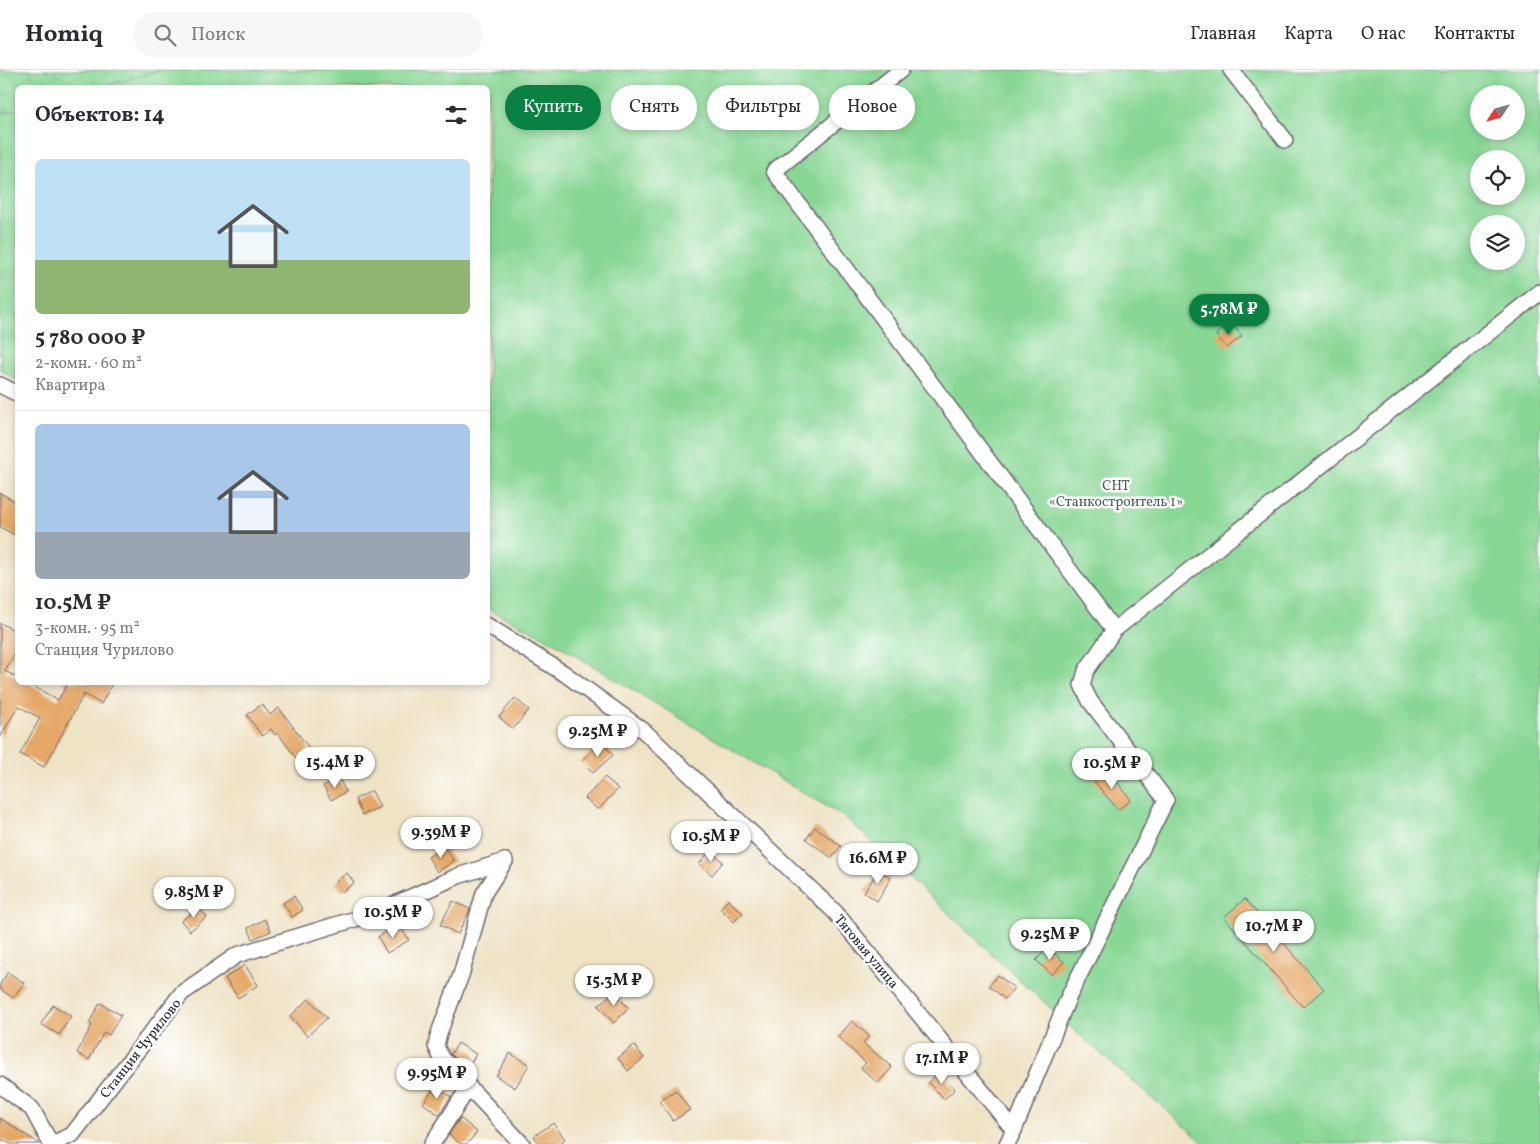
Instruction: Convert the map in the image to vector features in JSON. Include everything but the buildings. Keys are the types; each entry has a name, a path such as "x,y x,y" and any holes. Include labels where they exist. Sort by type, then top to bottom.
{"street":[{"path":"901,70 774,171 1114,630"},
{"path":"1231,70 1285,140"},
{"path":"1006,1144 1014,1130 1069,996 1166,800 1090,701 1082,685 1086,671 1114,630 1540,292"},
{"path":"0,384 15,392"},
{"name":"Тяговая улица","path":"490,627 565,674 644,731 835,912 1014,1130"},
{"name":"Станция Чурилово","path":"51,1144 72,1135 182,993 237,955 375,913 458,876 505,861 484,892 461,975 436,1046 440,1057 522,1144"},
{"path":"0,1085 32,1109 51,1144"},
{"path":"432,1144 469,1087"}],"green space":[{"path":"0,70 369,70 343,85 15,85 15,138 0,143"},
{"name":"СНТ «Станкостроитель 1»","path":"161,70 1540,70 1540,1144 1205,1144 1075,1031 846,818 545,637 490,610 490,85 108,85"},
{"path":"15,111 15,379 0,369 0,114"}]}
